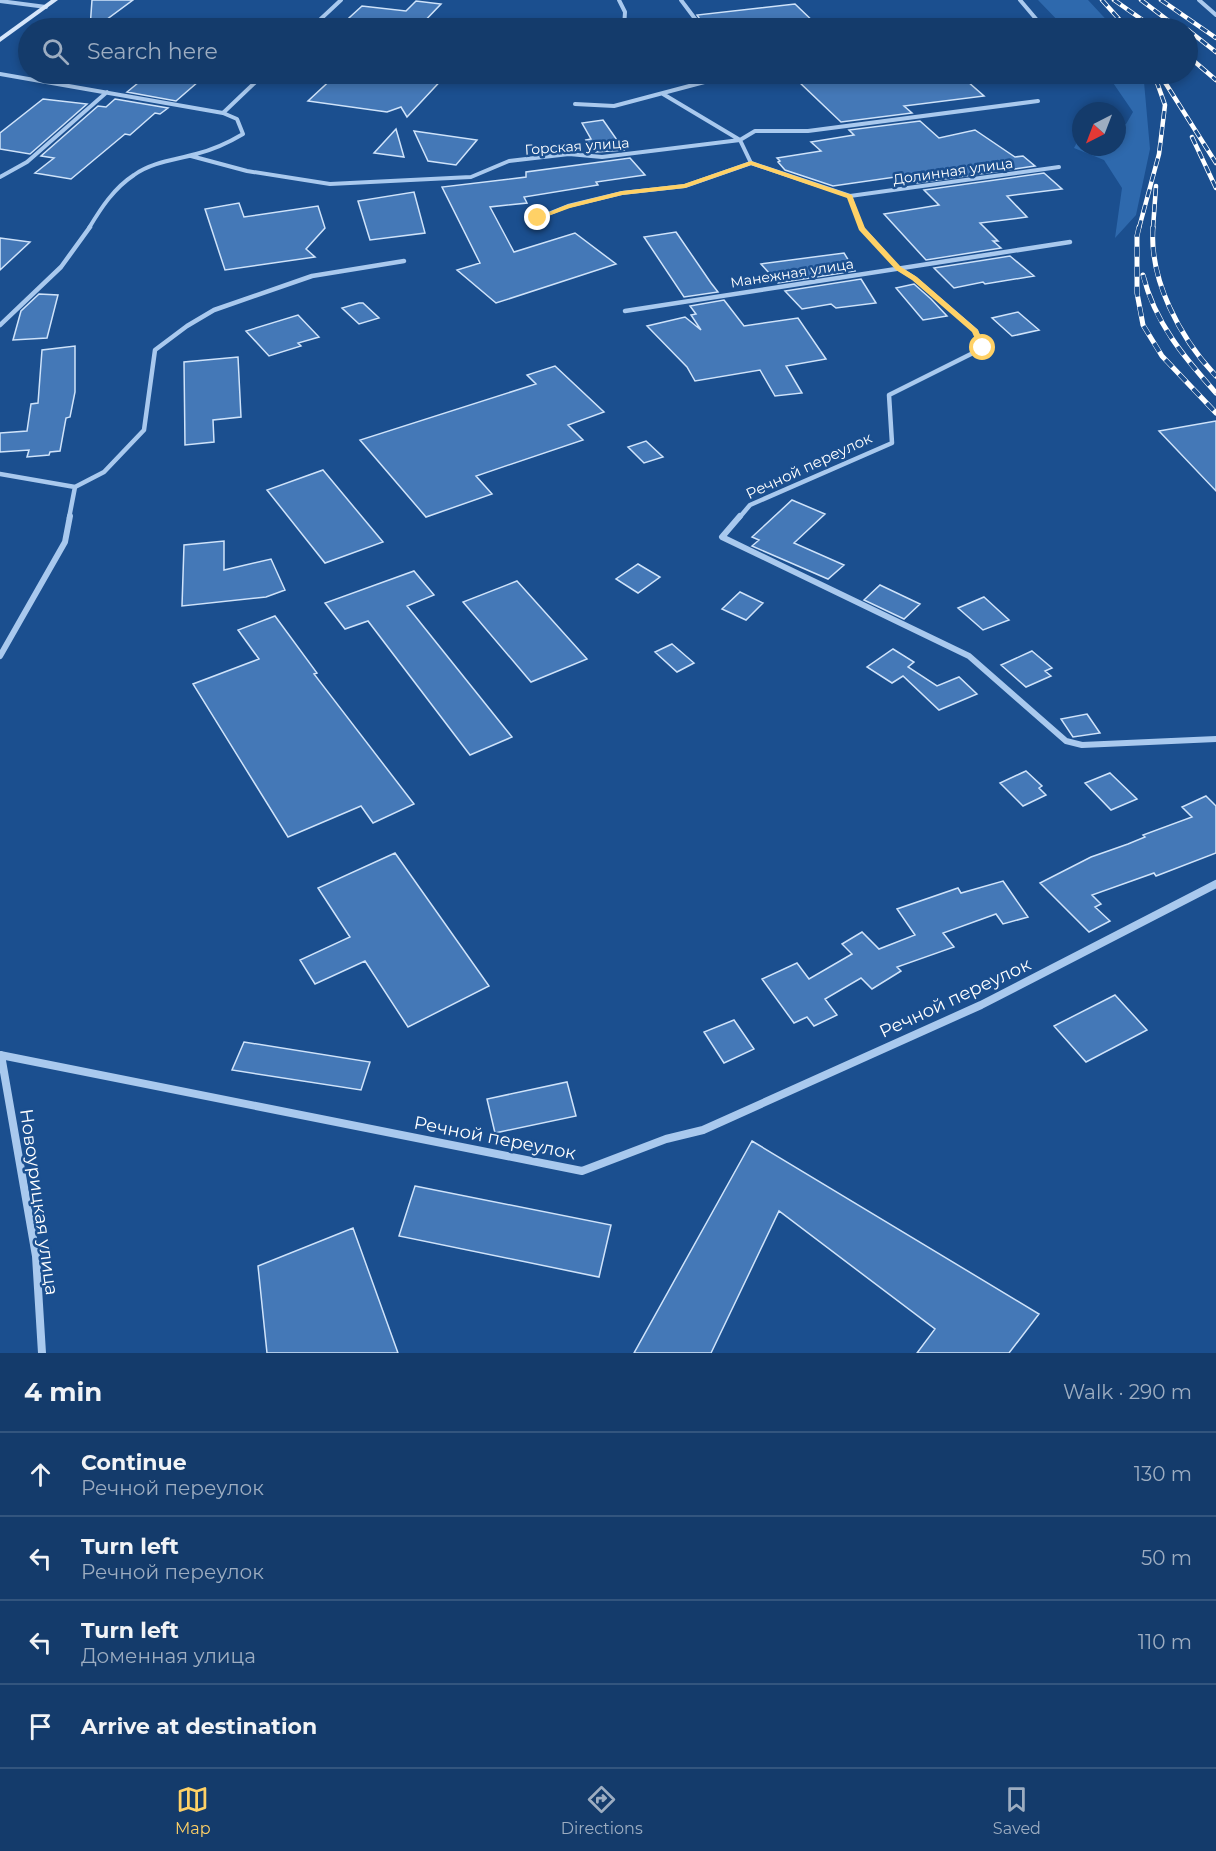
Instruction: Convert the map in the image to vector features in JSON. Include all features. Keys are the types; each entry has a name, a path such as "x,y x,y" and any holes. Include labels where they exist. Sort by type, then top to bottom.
{"main road":[{"path":"30,18 55,0"},
{"path":"0,40 18,27"}],"street":[{"path":"322,18 341,0"},
{"path":"619,0 625,12 625,18"},
{"path":"681,0 694,18"},
{"path":"1020,0 1035,18"},
{"path":"1199,0 1216,15"},
{"path":"0,2 45,7"},
{"path":"0,75 18,78"},
{"path":"0,325 68,259 115,191 134,174 163,162 225,145 243,134 237,119 223,113 57,84"},
{"path":"223,113 253,84"},
{"path":"575,104 614,106 698,84"},
{"path":"0,177 27,162 107,92"},
{"path":"663,94 740,140 751,163"},
{"name":"Горская улица","path":"191,156 247,171 330,184 471,177 509,161 569,154 602,157 740,140 756,131 808,131 1038,101"},
{"path":"538,218 568,206 622,193 685,186 751,163 850,196"},
{"name":"Долинная улица","path":"850,196 1059,167"},
{"name":"Речной переулок","path":"850,196 861,228 898,268 914,278 976,331 983,348 889,395 892,443 750,504 722,537 969,656 1066,741 1082,745 1216,740"},
{"name":"Манежная улица","path":"625,311 1070,242"},
{"path":"0,474 75,487 104,472 144,430 155,350 187,326 214,310 312,276 404,261"},
{"path":"0,656 65,542 75,487"},
{"name":"Речной переулок","path":"0,1055 582,1171 666,1139 704,1130 981,1005 1216,884"},
{"name":"Новоурицкая улица","path":"0,1055 36,1256 42,1353"}],"shaded area":[{"path":"1038,0 1088,0 1105,18 1055,18"},
{"path":"1114,84 1144,84 1150,149 1136,215 1115,238 1122,188 1104,160 1094,156 1126,156 1126,124 1133,112"}],"building":[{"path":"92,0 133,0 109,18 91,18"},
{"path":"416,1 441,4 428,18 349,18 362,6 406,11"},
{"path":"795,4 810,18 699,18 697,15"},
{"path":"137,84 196,84 176,101 127,92"},
{"path":"326,84 438,84 407,117 401,107 387,112 308,101"},
{"path":"801,84 970,84 984,96 904,106 912,113 841,122"},
{"path":"43,99 87,104 30,154 0,149 0,133"},
{"path":"115,99 168,108 160,114 155,113 130,135 125,134 71,179 35,173 54,158 41,156 98,106 106,107"},
{"path":"603,120 624,150 596,152 586,140 591,139 582,123"},
{"path":"920,121 939,138 975,130 1015,157 1023,156 1035,166 917,183 909,175 833,186 785,170 778,162 780,161 777,158 821,151 811,142 854,135 849,130"},
{"path":"396,129 404,157 374,153"},
{"path":"414,131 477,140 456,165 428,161"},
{"path":"630,158 645,175 596,182 598,185 524,197 527,203 490,207 514,252 575,233 616,264 496,303 457,270 480,263 442,187 526,177 526,172"},
{"path":"1044,173 1062,189 1007,196 1027,217 980,223 998,241 993,241 1001,248 926,260 884,214 939,205 924,190"},
{"path":"414,192 425,233 370,240 358,201"},
{"path":"239,203 244,217 318,206 325,228 306,249 315,257 225,270 205,209"},
{"path":"676,232 718,292 684,297 644,237"},
{"path":"0,238 30,242 0,270"},
{"path":"844,253 855,271 778,283 761,264"},
{"path":"1010,256 1034,276 954,288 934,268"},
{"path":"861,279 876,303 836,308 831,304 802,309 785,291"},
{"path":"914,284 947,316 923,320 896,288"},
{"path":"39,294 58,295 47,338 13,340 21,311"},
{"path":"724,300 744,326 798,318 826,359 786,366 802,393 775,396 760,370 695,381 687,367 647,326 685,317 701,330 691,315 696,314 690,306"},
{"path":"363,303 379,318 359,324 342,308"},
{"path":"1018,312 1039,330 1012,336 992,318"},
{"path":"298,315 319,337 298,343 301,346 269,356 246,331"},
{"path":"75,346 75,392 70,417 66,418 60,451 50,452 49,455 27,457 29,450 0,452 0,433 27,431 31,404 38,403 42,350"},
{"path":"238,357 241,417 213,420 214,442 185,445 184,362"},
{"path":"555,366 604,412 568,425 583,440 476,476 492,494 426,517 360,440 536,384 527,375"},
{"path":"1216,421 1216,491 1159,431"},
{"path":"646,441 663,457 644,463 628,447"},
{"path":"323,470 383,542 325,563 267,490"},
{"path":"792,500 825,514 794,543 844,565 828,579 752,546 759,540 752,537"},
{"path":"224,541 224,570 271,559 285,590 266,597 182,606 184,545"},
{"path":"638,564 660,577 638,593 616,579"},
{"path":"414,571 434,595 407,606 512,737 470,755 368,621 345,629 325,603"},
{"path":"517,581 587,659 531,682 463,602"},
{"path":"880,585 920,604 904,619 864,600"},
{"path":"740,592 763,603 746,620 722,609"},
{"path":"984,597 1009,620 983,630 958,608"},
{"path":"275,616 317,673 314,674 414,804 373,823 361,806 288,837 193,684 259,659 238,630"},
{"path":"672,644 694,663 677,672 655,652"},
{"path":"893,649 914,662 908,667 937,686 959,677 977,694 939,710 903,676 892,683 867,667"},
{"path":"1032,651 1052,668 1045,671 1051,676 1026,687 1001,665"},
{"path":"1087,714 1100,733 1073,737 1061,719"},
{"path":"1026,771 1042,786 1039,788 1046,795 1023,806 1000,783"},
{"path":"1110,773 1137,799 1111,810 1085,783"},
{"path":"1206,796 1216,806 1216,853 1156,876 1154,873 1092,895 1101,904 1095,907 1110,921 1089,932 1040,883 1091,857 1192,817 1182,807"},
{"path":"395,853 489,986 408,1027 365,961 315,984 300,960 350,937 318,888"},
{"path":"1003,881 1028,917 1003,924 996,914 943,933 954,947 897,967 901,971 872,989 861,978 825,999 837,1015 814,1026 807,1017 794,1023 762,979 797,963 809,979 852,954 842,944 862,932 879,949 915,935 897,909 958,888 961,893"},
{"path":"1115,995 1147,1030 1086,1062 1054,1026"},
{"path":"734,1020 754,1049 724,1063 704,1032"},
{"path":"244,1042 370,1062 361,1090 232,1070"},
{"path":"567,1082 576,1116 495,1133 487,1099"},
{"path":"752,1141 1039,1314 1009,1353 917,1353 935,1329 779,1211 711,1353 634,1353"},
{"path":"415,1186 611,1225 599,1277 399,1236"},
{"path":"353,1228 398,1353 267,1353 258,1266"}],"railway":[{"path":"1102,0 1118,18"},
{"path":"1114,0 1140,18"},
{"path":"1141,0 1165,18"},
{"path":"1161,0 1187,18"},
{"path":"1198,26 1216,38"},
{"path":"1198,38 1216,52"},
{"path":"1198,65 1216,80"},
{"path":"1139,228 1159,154 1165,105 1158,84"},
{"path":"1166,84 1216,163"},
{"path":"1192,137 1216,188"},
{"path":"1153,228 1156,186"},
{"path":"1139,227 1137,293 1143,325 1162,356 1216,413"},
{"path":"1153,228 1156,267 1170,307 1190,344 1216,376"},
{"path":"1143,275 1163,324 1182,352 1216,393"}],"route":[{"path":"538,218 568,206 622,193 685,186 751,163 850,196 861,228 898,268 914,278 976,331 983,348"}]}
